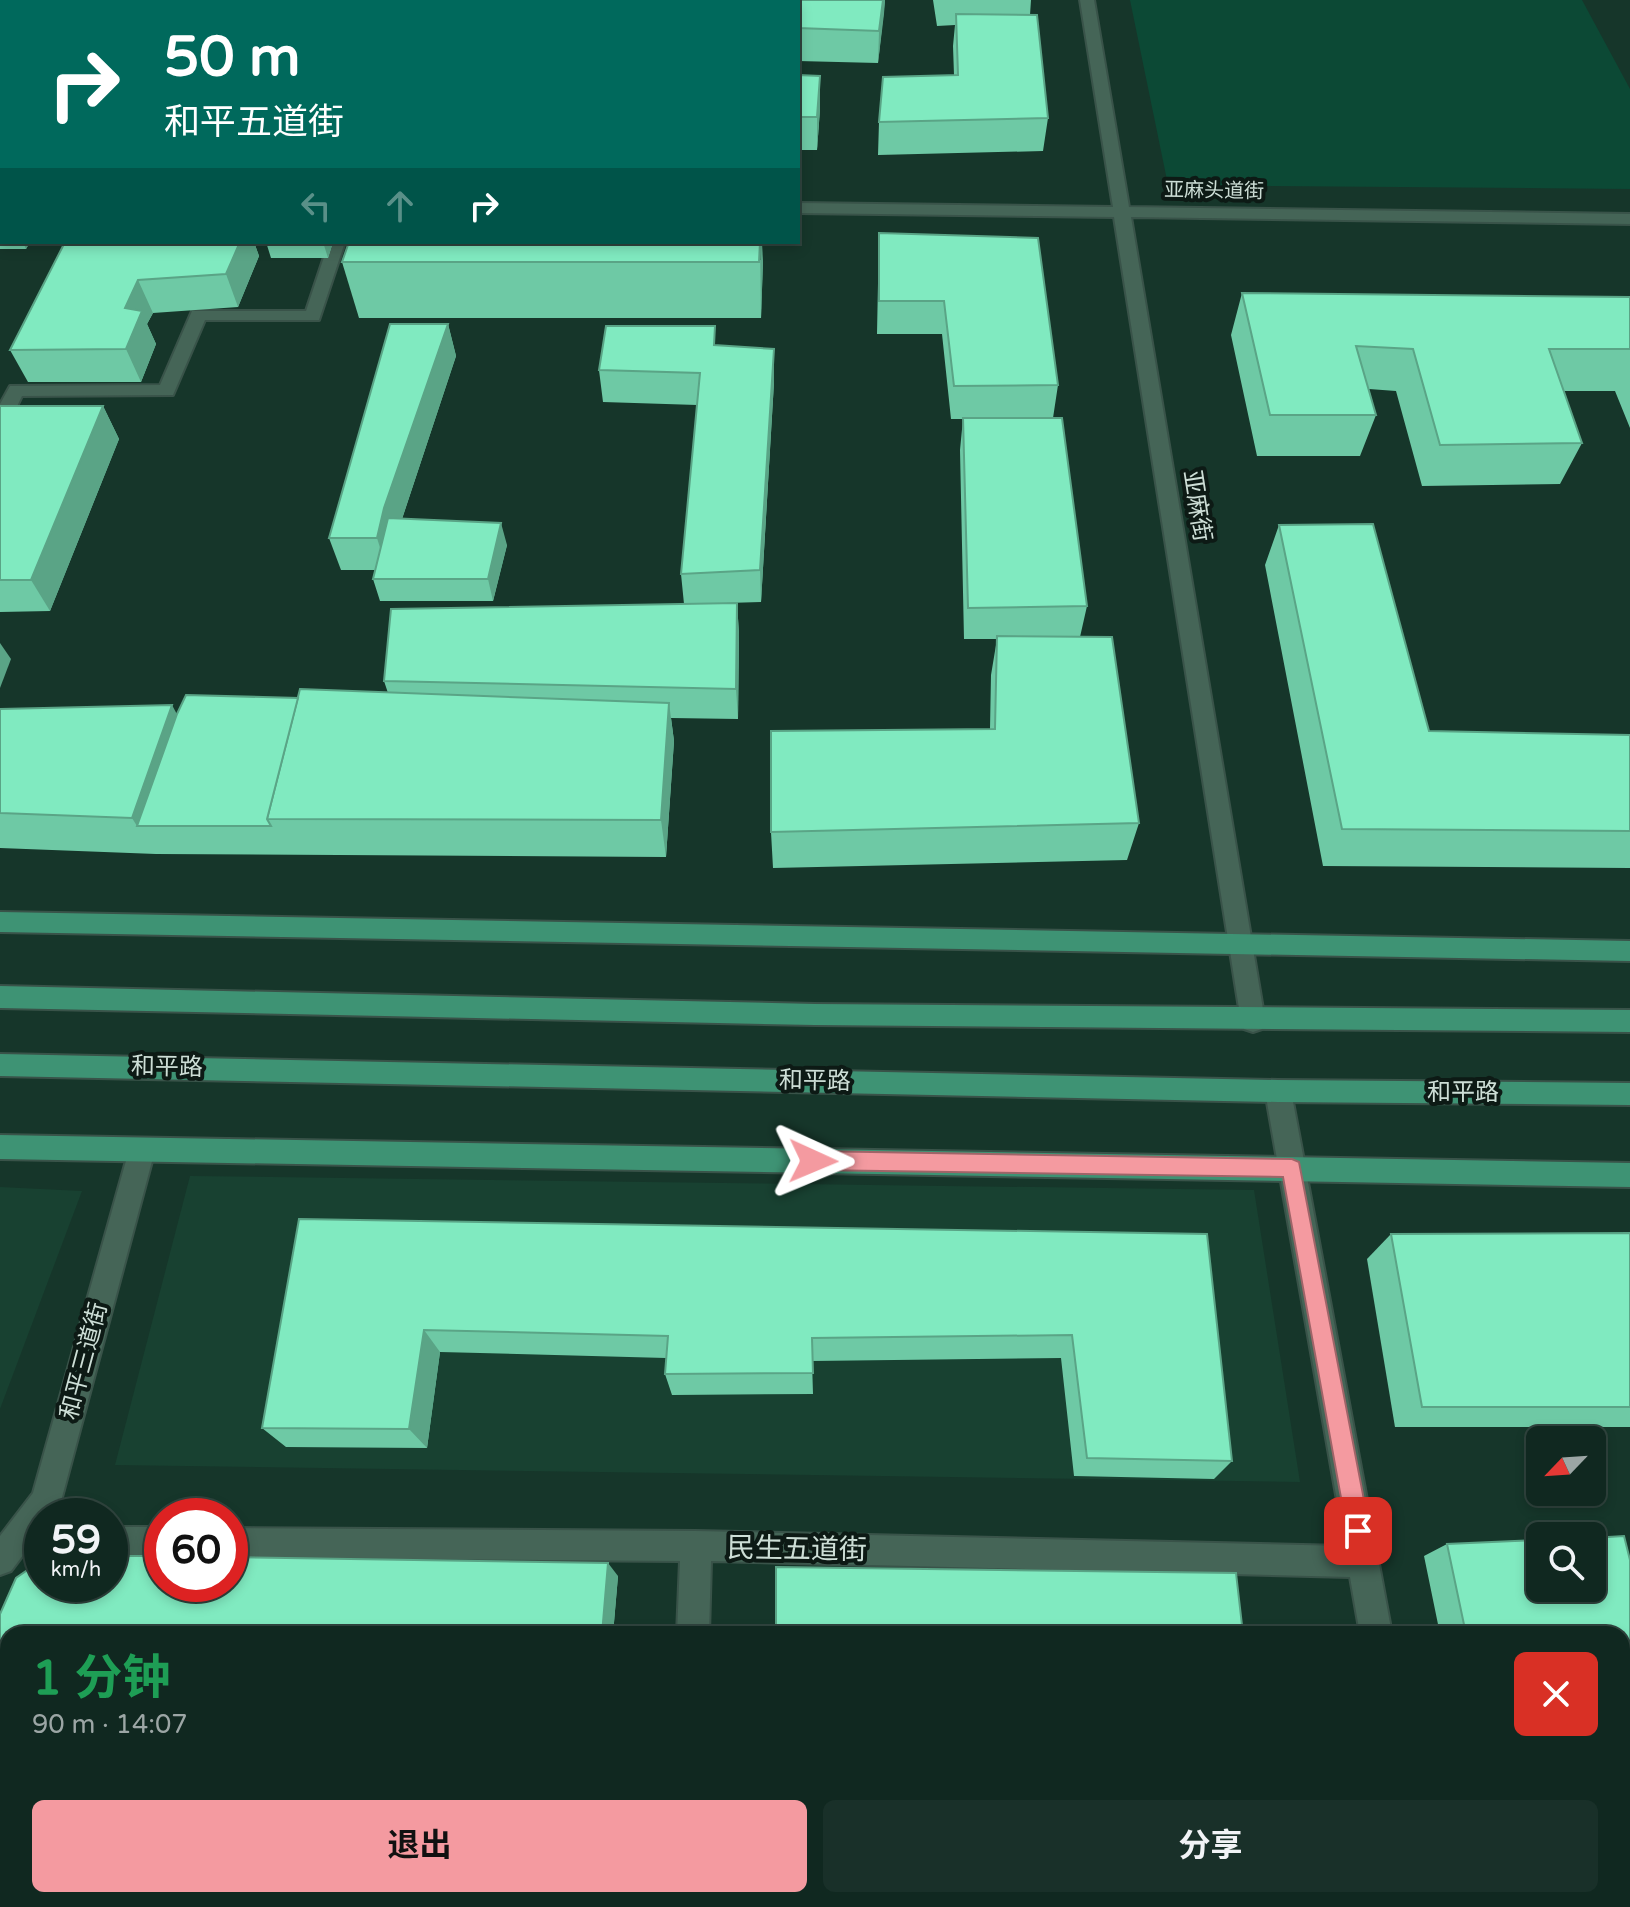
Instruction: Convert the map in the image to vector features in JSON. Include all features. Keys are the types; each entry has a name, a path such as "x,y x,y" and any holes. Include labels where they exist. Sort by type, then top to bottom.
{"main road":[{"path":"0,922 1630,951"},
{"path":"0,997 275,1005 1253,1021 1630,1021"},
{"name":"和平路","path":"0,1065 1278,1091 1630,1094"},
{"path":"0,1147 1630,1175"}],"street":[{"name":"亚麻街","path":"1087,0 1253,1021"},
{"name":"亚麻头道街","path":"800,208 1630,219"},
{"path":"0,423 16,390 167,391 198,315 313,316 336,244"},
{"path":"1278,1091 1375,1626"},
{"name":"和平三道街","path":"20,1547 46,1501 142,1150"},
{"name":"民生五道街","path":"248,1543 696,1546 1364,1562"},
{"path":"693,1626 696,1546"}],"shaded area":[{"path":"1130,0 1582,0 1630,89 1630,189 1168,185"},
{"path":"190,1176 1254,1190 1300,1482 115,1465"},
{"path":"0,1187 82,1191 0,1409"}],"building":[{"path":"800,0 883,0 879,31 800,28"},
{"path":"956,14 1037,15 1048,118 879,122 883,77 958,75"},
{"path":"800,75 820,76 817,117 800,117"},
{"path":"879,233 1038,238 1058,385 954,386 944,301 879,301"},
{"path":"64,244 239,244 226,274 138,280 125,308 142,311 126,349 10,350"},
{"path":"348,244 760,244 759,262 342,262"},
{"path":"1242,293 1630,297 1630,349 1549,349 1582,443 1440,445 1413,349 1356,346 1376,415 1270,415"},
{"path":"390,324 448,324 384,508 377,538 329,538"},
{"path":"606,326 715,326 714,345 774,349 760,570 681,574 700,373 599,370"},
{"path":"0,406 103,406 31,580 0,580"},
{"path":"963,418 1062,418 1087,606 968,608"},
{"path":"388,518 501,523 488,579 373,579"},
{"path":"1373,524 1429,731 1630,735 1630,831 1342,829 1279,525"},
{"path":"737,603 736,689 384,681 391,609"},
{"path":"997,636 1112,637 1139,823 771,832 771,731 995,729"},
{"path":"300,689 669,703 661,820 267,819"},
{"path":"186,695 298,698 267,819 271,826 137,826"},
{"path":"172,705 132,818 0,813 0,709"},
{"path":"299,1219 1207,1234 1232,1461 1087,1458 1072,1335 812,1338 813,1373 665,1374 668,1336 424,1330 409,1429 262,1428"},
{"path":"1630,1233 1630,1407 1422,1407 1391,1234"},
{"path":"1624,1536 1630,1560 1630,1626 1464,1626 1447,1544 1526,1541 1526,1602 1606,1602 1606,1537"},
{"path":"128,1556 144,1556 144,1602 248,1602 248,1557 608,1563 603,1626 0,1626 0,1614 16,1578 24,1572 24,1602 128,1602"},
{"path":"776,1567 1236,1573 1242,1626 776,1626"}],"route":[{"path":"813,1161 1292,1168 1358,1531"}]}
